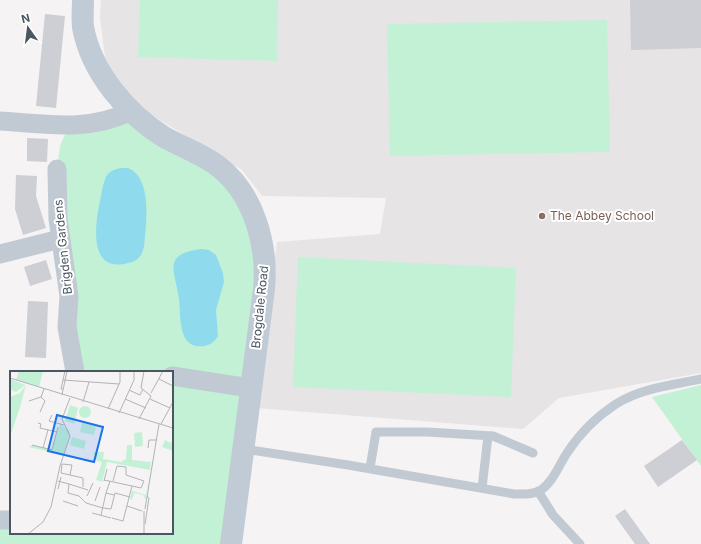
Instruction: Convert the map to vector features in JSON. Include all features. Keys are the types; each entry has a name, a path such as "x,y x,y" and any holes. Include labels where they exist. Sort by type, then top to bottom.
{"street":[{"name":"Brogdale Road","path":"83,0 83,26 88,46 108,83 131,111 163,136 217,166 233,182 251,211 263,244 266,271 231,544"},
{"path":"0,121 87,125 104,122 131,111"},
{"name":"Brigden Gardens","path":"57,169 56,184 60,239 68,285 67,327 75,371"},
{"path":"0,254 60,239"},
{"path":"173,376 250,388"}],"lane":[{"path":"244,449 370,468 514,494 525,494 538,491 551,480 581,434 596,418 618,403 648,391 701,379"},
{"path":"370,468 376,432 427,432 493,436 533,453"},
{"path":"482,488 488,436"},
{"path":"538,491 553,515 580,544"}],"shaded area":[{"name":"The Abbey School","path":"101,0 701,0 701,373 559,398 523,429 256,408 277,242 380,234 386,198 262,196 242,170 137,106 120,90 105,57 100,17"}],"green space":[{"path":"140,0 278,0 277,61 138,57"},
{"path":"607,20 610,152 390,156 387,24"},
{"path":"118,118 217,166 263,243 231,544 0,544 0,520 10,520 10,534 173,534 173,371 75,371 57,169 60,146 69,125"},
{"path":"298,257 516,268 511,397 293,387"},
{"path":"701,385 701,466 652,397"}],"water":[{"path":"128,168 136,173 145,192 146,227 144,247 137,260 128,263 115,264 106,261 100,254 97,245 96,234 98,211 104,183 108,174 115,169"},
{"path":"202,249 209,250 216,255 223,273 224,282 216,310 218,336 216,340 209,345 195,346 189,343 182,330 174,265 176,259 181,255 189,251"}],"building":[{"path":"630,0 701,0 701,48 631,50"},
{"path":"45,14 65,16 56,108 36,106"},
{"path":"27,138 48,139 47,162 27,161"},
{"path":"16,175 37,176 36,196 46,228 23,235 15,209"},
{"path":"46,260 52,279 30,286 24,267"},
{"path":"28,301 48,302 46,358 25,357"},
{"path":"682,440 697,460 658,487 644,466"},
{"path":"625,509 650,544 635,544 615,516"}],"place":[{"name":"The Abbey School","path":"542,216"}]}
